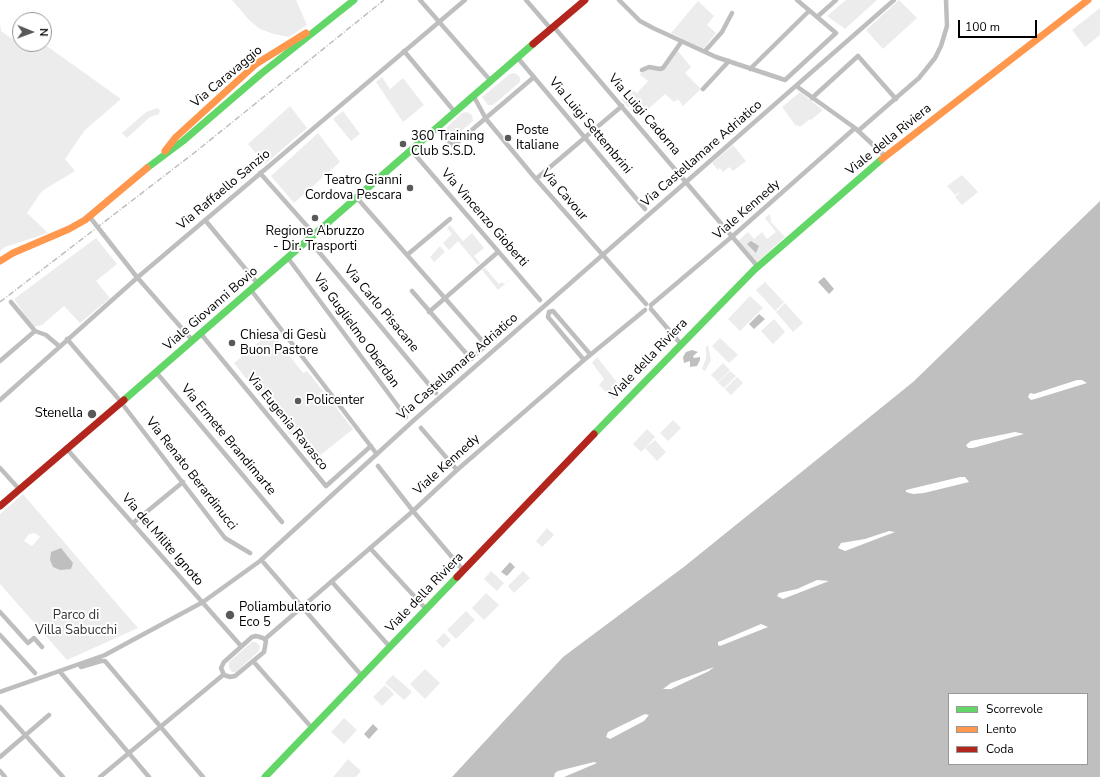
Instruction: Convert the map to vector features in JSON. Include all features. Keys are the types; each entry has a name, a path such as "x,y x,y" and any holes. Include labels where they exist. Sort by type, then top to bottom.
{"street":[{"name":"Via Caravaggio","path":"0,261 13,252 89,218 161,156 183,141 262,73 354,0"},
{"path":"420,0 490,80"},
{"name":"Via Raffaello Sanzio","path":"0,400 138,277 466,0"},
{"name":"Via Luigi Cadorna","path":"526,0 622,106 758,267"},
{"name":"Viale Giovanni Bovio","path":"0,506 66,448 202,334 454,111 585,0"},
{"path":"619,0 640,21 729,61 784,80 836,33 797,0"},
{"path":"817,17 836,0"},
{"name":"Via Castellamare Adriatico","path":"0,694 105,655 203,602 260,561 376,453 894,0"},
{"name":"Viale Kennedy","path":"651,307 856,130 896,99 926,72 938,53 946,26 946,0"},
{"name":"Viale della Riviera","path":"265,777 680,343 758,267 885,156 1088,0"},
{"path":"750,68 809,11"},
{"path":"705,51 722,32 732,13"},
{"path":"642,70 649,67 660,69 663,68 682,40"},
{"path":"404,51 454,111"},
{"path":"812,98 858,56 896,99"},
{"name":"Via Luigi Settembrini","path":"517,57 646,209"},
{"path":"703,89 729,61"},
{"path":"436,127 453,146 534,77"},
{"path":"799,88 856,130 885,156"},
{"name":"Via Cavour","path":"473,95 486,119 645,307"},
{"path":"536,179 622,106"},
{"name":"Via Vincenzo Gioberti","path":"411,150 540,300"},
{"path":"260,173 315,235"},
{"path":"357,198 486,346 471,359 412,291"},
{"path":"89,218 193,341"},
{"path":"407,255 450,219"},
{"path":"206,220 258,284"},
{"name":"Via Carlo Pisacane","path":"309,240 436,393"},
{"path":"430,312 498,252"},
{"name":"Via Guglielmo Oberdan","path":"288,258 406,417"},
{"path":"251,290 376,453"},
{"path":"11,302 35,331 46,335 59,346"},
{"path":"645,307 648,311 651,307 680,343"},
{"name":"Viale Kennedy","path":"265,639 645,307"},
{"path":"584,360 548,317 549,312 553,311 590,354"},
{"path":"0,361 35,331"},
{"name":"Via Eugenia Ravasco","path":"202,334 326,486 371,446"},
{"name":"Via Renato Berardinucci","path":"67,339 121,402 225,538 250,553"},
{"name":"Via Ermete Brandimarte","path":"156,372 282,522"},
{"path":"421,428 457,470"},
{"name":"Via del Milite Ignoto","path":"66,448 241,646"},
{"path":"378,466 413,511 463,570"},
{"path":"0,468 19,489"},
{"path":"133,523 183,482"},
{"path":"370,548 426,609"},
{"path":"264,563 362,676"},
{"path":"332,582 390,647"},
{"path":"0,612 28,643 34,638 42,647"},
{"path":"0,636 35,672"},
{"path":"256,636 265,639 266,648 253,661 235,676 230,677 224,675 221,668 224,662 241,646 256,636"},
{"path":"0,694 103,660 203,777"},
{"path":"253,661 312,728"},
{"path":"61,673 149,777"},
{"path":"100,777 160,726 224,675"},
{"path":"0,707 63,777"},
{"path":"0,757 48,715"},
{"path":"0,771 5,777"}],"green space":[{"path":"232,0 296,0 307,25 289,37 274,34 260,29 250,21"},
{"path":"846,0 877,0 845,29 827,16"},
{"path":"899,0 917,18 883,49 866,30"},
{"path":"698,1 714,16 707,25 716,33 703,49 671,33"},
{"path":"1100,8 1100,35 1085,47 1072,30"},
{"path":"0,22 1,31 12,39 12,52 52,52 52,50 121,99 85,130 65,159 75,171 42,191 27,213 48,233 5,247 0,251"},
{"path":"678,51 691,67 685,73 701,89 683,106 678,99 674,102 665,94 644,113 635,102 628,107 621,99 632,89 637,93 648,81 639,74 649,69 662,69"},
{"path":"515,73 520,77 520,82 493,105 488,105 482,97 510,74"},
{"path":"382,77 390,89 403,78 424,105 403,122 376,82"},
{"path":"800,92 823,110 800,127 798,125 796,126 782,107"},
{"path":"290,106 307,128 265,164 248,144"},
{"path":"157,108 160,110 159,114 150,117 127,138 122,133 146,112"},
{"path":"343,111 360,134 351,141 333,119"},
{"path":"467,112 472,115 473,121 453,138 444,130 462,113"},
{"path":"318,133 340,162 294,203 271,176"},
{"path":"733,145 746,161 733,171 729,167 723,172 720,168 718,170 712,163"},
{"path":"962,175 978,192 962,205 955,197 962,190 955,195 947,186"},
{"path":"770,214 771,222 785,237 756,263 738,241 748,232 754,239 762,232 767,239 776,232 765,218"},
{"path":"450,225 463,241 472,233 484,248 474,256 480,263 478,265 458,241 449,250 443,243 452,234 447,228"},
{"path":"96,238 117,264 96,281 110,298 80,323 64,306 42,325 33,327 14,299"},
{"path":"440,246 445,252 434,262 430,257"},
{"path":"485,268 499,284 502,282 504,284 512,278 498,290 482,270"},
{"path":"765,282 784,302 775,311 756,290"},
{"path":"750,296 763,308 740,331 728,319"},
{"path":"785,303 803,323 793,332 776,312"},
{"path":"774,319 785,332 773,344 761,331"},
{"name":"Policenter","path":"271,332 303,373 307,371 353,429 312,462 234,363"},
{"path":"720,338 738,355 729,363 712,346"},
{"path":"708,345 711,360 705,371 702,369 706,358 706,347"},
{"path":"597,357 623,390 614,400 599,385 604,379 592,363"},
{"path":"723,363 730,370 718,382 711,375"},
{"path":"730,371 736,376 724,388 718,383"},
{"path":"737,377 743,383 731,395 725,389"},
{"path":"673,420 681,428 668,441 660,433"},
{"path":"647,429 655,437 641,452 633,444"},
{"path":"655,440 666,452 657,461 645,448"},
{"name":"Parco di Villa Sabucchi","path":"23,494 138,628 67,660 0,584 0,514","holes":["35,533 40,537 32,546 24,541 29,534"]},
{"path":"547,528 554,535 542,547 536,541"},
{"path":"491,571 504,583 497,591 484,579"},
{"path":"523,571 530,578 514,593 508,586"},
{"path":"486,593 499,605 484,620 472,608"},
{"path":"466,611 475,620 456,639 447,630"},
{"path":"444,633 451,640 443,648 436,641"},
{"path":"252,642 256,642 260,646 259,651 236,672 232,672 229,668 229,662"},
{"path":"425,669 440,683 425,699 410,684"},
{"path":"393,675 412,692 404,700 385,683"},
{"path":"385,685 394,694 382,706 373,697"},
{"path":"344,718 357,730 344,744 331,732"},
{"path":"348,759 361,771 356,777 333,777"}],"shaded area":[{"path":"1100,201 1100,777 452,777 563,657 685,566 913,382"},
{"path":"751,241 759,246 756,253 747,244"},
{"path":"824,277 834,289 829,294 818,282"},
{"path":"759,314 765,319 754,329 749,324"},
{"path":"692,350 698,352 693,356 694,358 700,357 700,360 697,366 690,367 690,361 684,363 683,357 686,352"},
{"path":"61,548 73,563 71,569 60,570 53,567 50,560 51,552"},
{"path":"510,562 515,567 507,576 501,572"},
{"path":"373,724 378,729 369,739 364,734"}],"pier":[{"path":"1077,380 1082,380 1087,383 1031,400 1028,397 1030,393 1034,394"},
{"path":"1015,432 1024,434 973,448 968,448 966,445 971,441"},
{"path":"965,477 969,482 924,493 913,494 906,492 906,490"},
{"path":"889,531 895,532 845,551 838,548 841,543 865,539"},
{"path":"817,580 829,581 783,599 777,596 779,593 797,589"},
{"path":"761,624 768,627 720,646 718,645 718,642"},
{"path":"714,667 709,671 671,689 663,689 671,683"},
{"path":"645,714 649,715 644,721 610,739 606,737 608,732"},
{"path":"594,762 597,763 564,777 554,777 555,773 558,771"}],"railway":[{"path":"0,302 194,153 384,0"}],"traffic: fast":[{"path":"147,168 183,141 262,73 354,0"},
{"path":"124,400 533,44"},
{"path":"594,434 754,270 882,159"},
{"path":"265,777 457,577"}],"traffic: slow":[{"path":"882,159 1088,0"},
{"path":"165,151 176,137 256,64 306,33"},
{"path":"0,261 13,253 69,229 85,220 147,168"}],"traffic: jam":[{"path":"533,44 585,0"},
{"path":"0,506 124,400"},
{"path":"457,577 594,434"}],"place":[{"name":"Poste Italiane","path":"508,138"},
{"name":"360 Training Club S.S.D.","path":"403,144"},
{"name":"Teatro Gianni Cordova Pescara","path":"410,188"},
{"name":"Regione Abruzzo - Dir. Trasporti","path":"315,218"},
{"name":"Chiesa di Gesù Buon Pastore","path":"232,343"},
{"name":"Policenter","path":"298,401"},
{"name":"Stenella","path":"92,414"},
{"name":"Poliambulatorio Eco 5","path":"230,615"}]}
